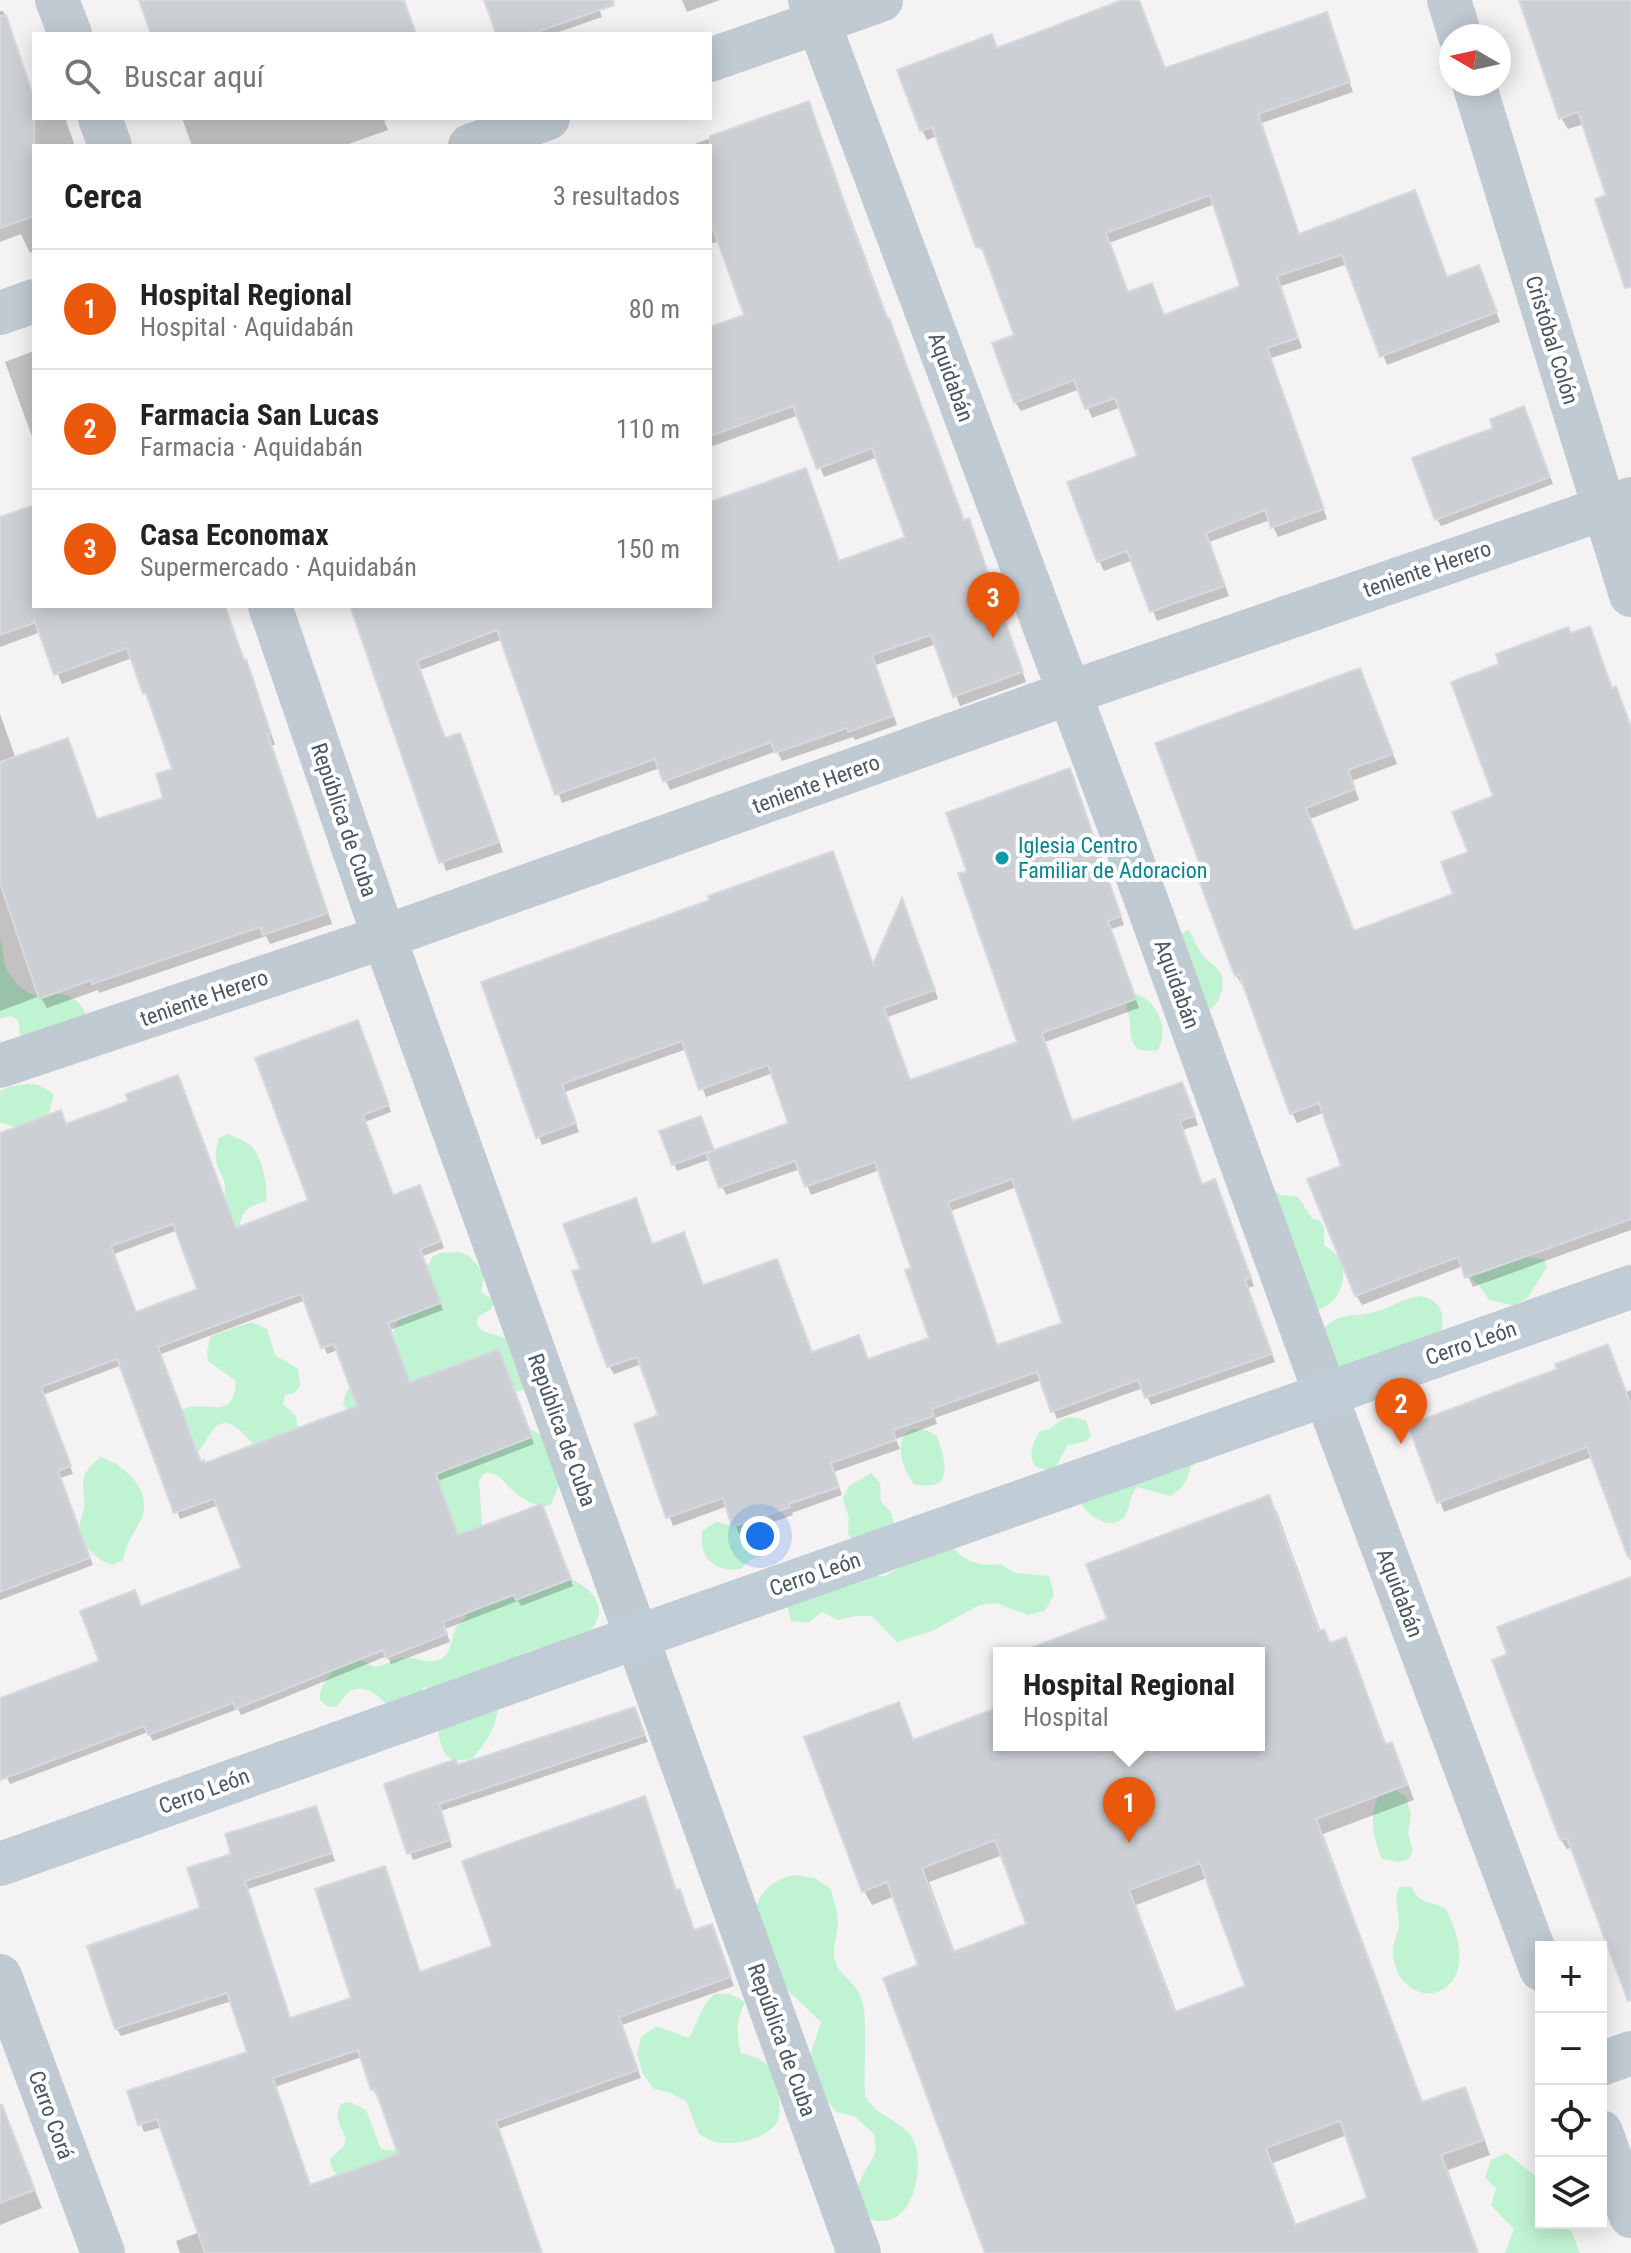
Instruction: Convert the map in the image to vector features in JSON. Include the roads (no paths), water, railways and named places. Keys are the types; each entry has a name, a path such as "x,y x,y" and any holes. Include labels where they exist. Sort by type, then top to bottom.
{"street":[{"path":"57,0 69,32"},
{"path":"712,59 815,11 881,0"},
{"path":"1449,0 1456,24"},
{"name":"Aquidabán","path":"815,11 1535,1953"},
{"name":"Cristóbal Colón","path":"1478,96 1617,504 1631,595"},
{"path":"101,120 109,144"},
{"path":"476,144 542,120"},
{"path":"0,313 32,302"},
{"name":"teniente Herero","path":"0,1066 384,937 1069,693 1617,504"},
{"name":"República de Cuba","path":"271,608 384,937 859,2253"},
{"name":"Cerro León","path":"0,1864 1631,1287"},
{"name":"Cerro Corá","path":"0,1976 103,2253"},
{"path":"1607,2062 1631,2053"},
{"path":"1607,2149 1631,2216"}],"place":[{"name":"Casa Economax","path":"993,638"},
{"name":"Iglesia Centro Familiar de Adoracion","path":"1002,858"},
{"name":"Farmacia San Lucas","path":"1401,1444"},
{"name":"Hospital Regional","path":"1129,1843"}]}
